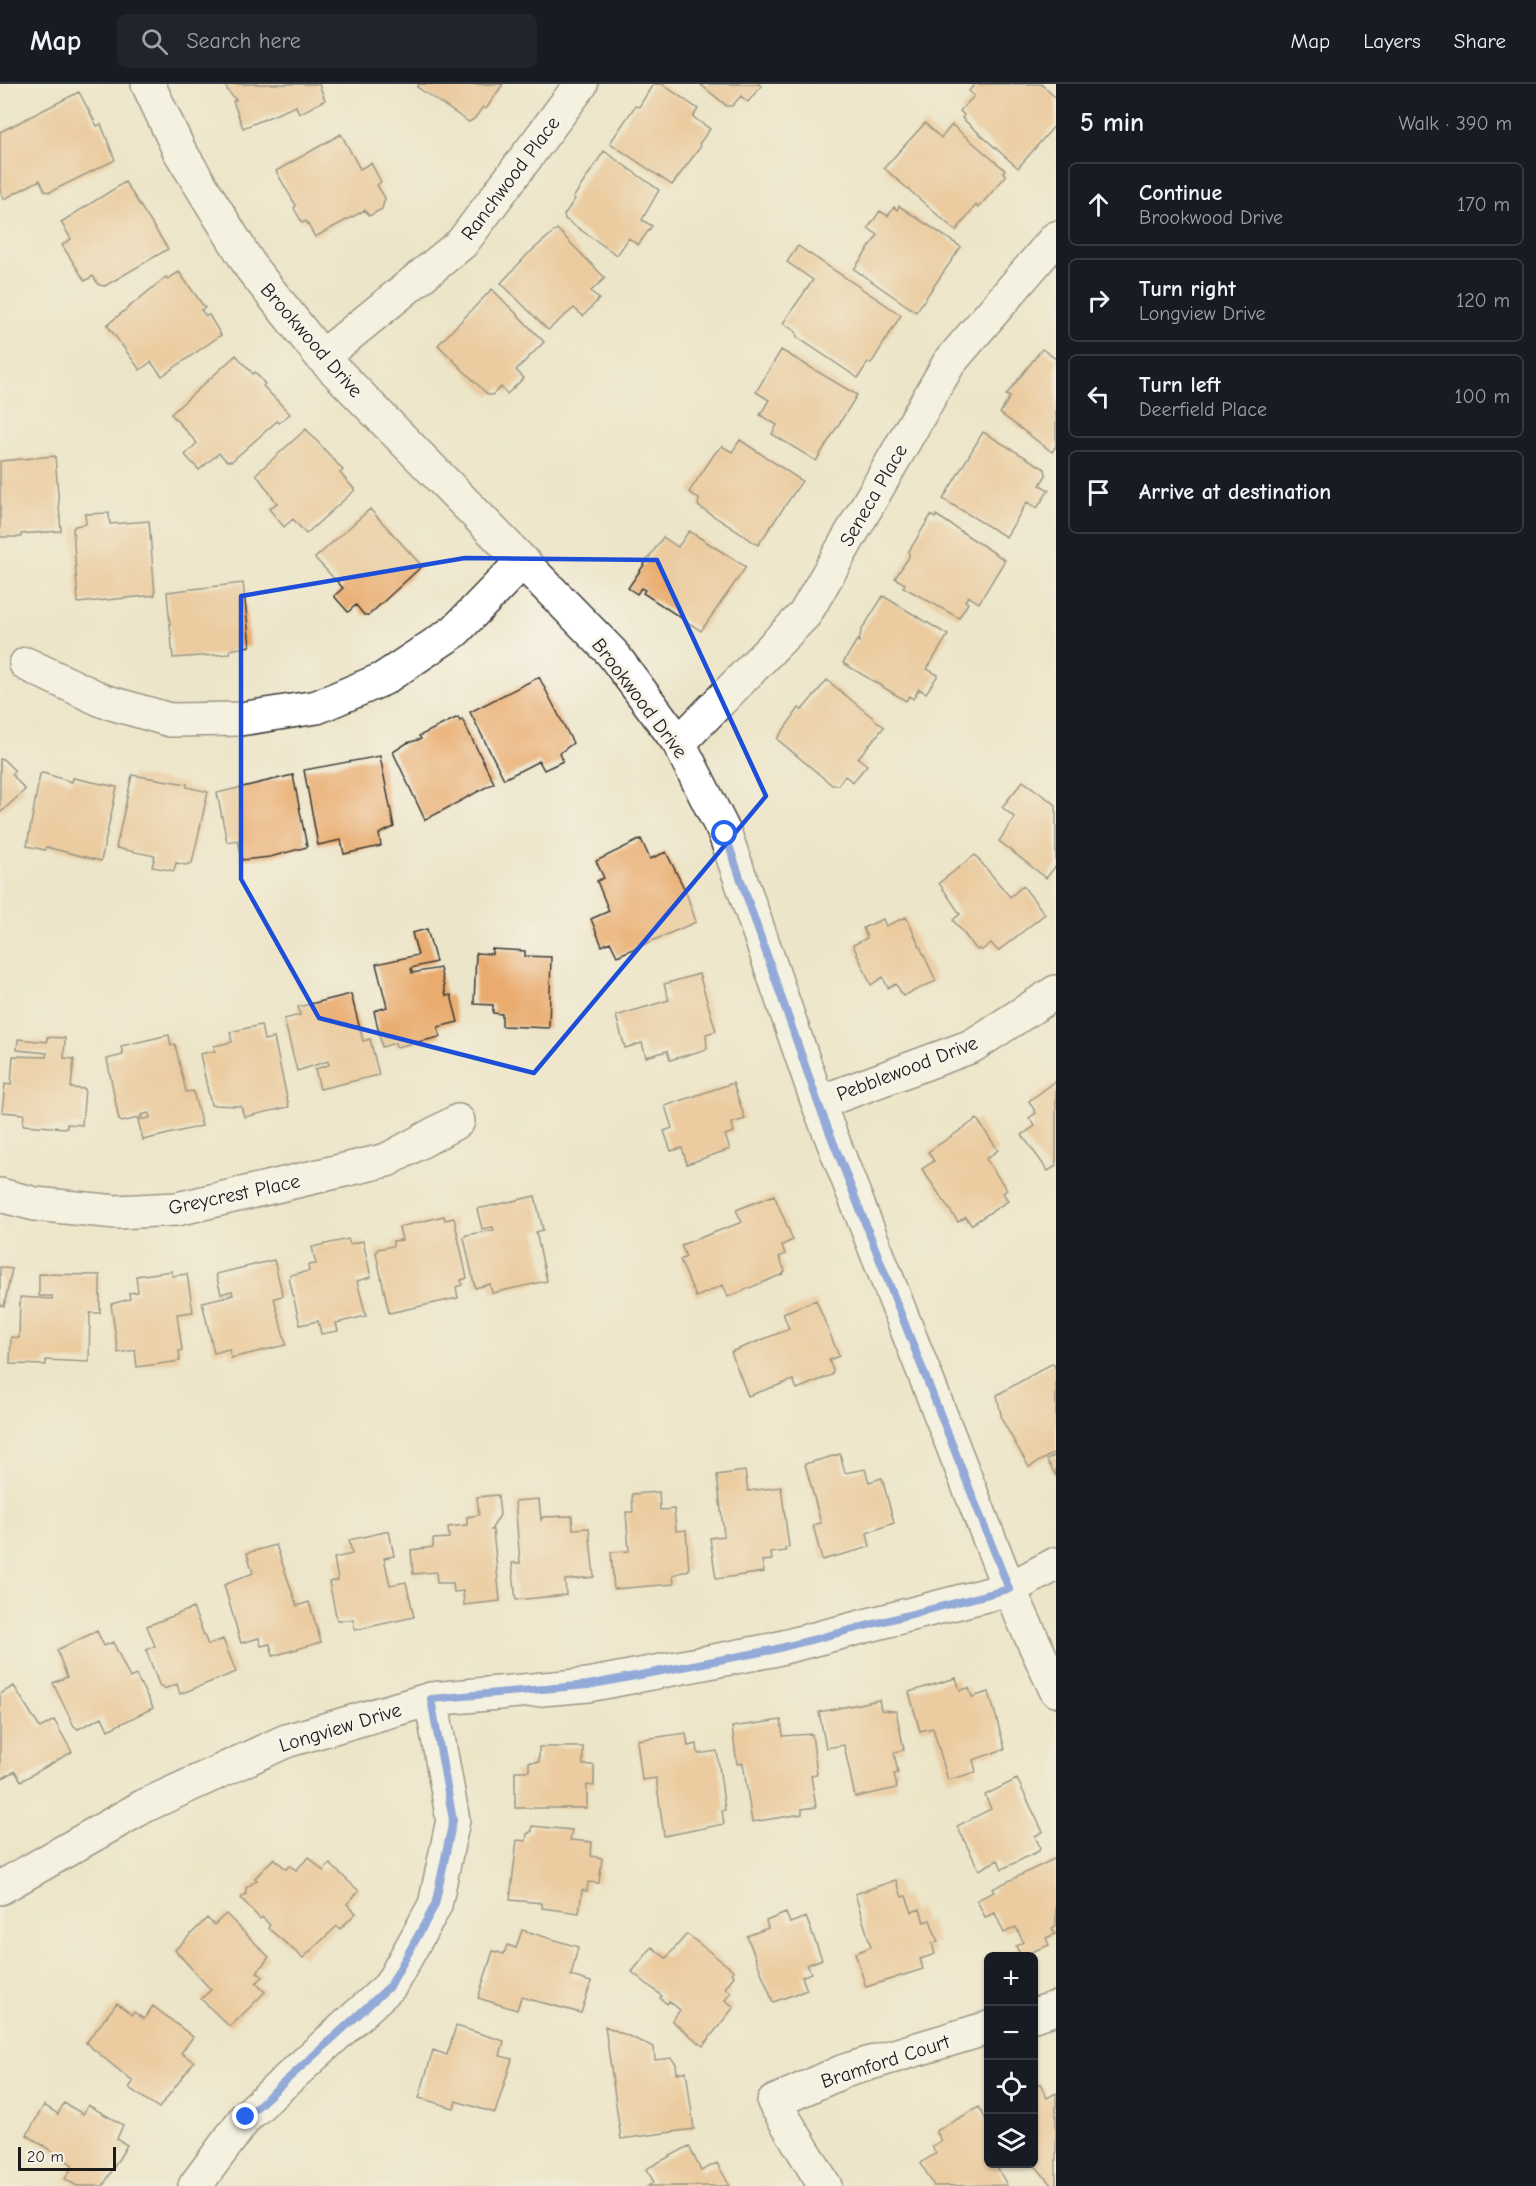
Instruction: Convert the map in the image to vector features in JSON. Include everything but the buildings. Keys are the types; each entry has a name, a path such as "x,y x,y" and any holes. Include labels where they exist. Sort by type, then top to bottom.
{"street":[{"name":"Brookwood Drive","path":"148,84 179,150 252,269 322,357 612,653 679,743 725,834 818,1103 1009,1589 1056,1690"},
{"name":"Ranchwood Place","path":"322,357 462,243 581,84"},
{"name":"Seneca Place","path":"679,743 805,614 949,363 1056,238"},
{"path":"27,664 104,701 170,720 240,719 317,707 383,679 455,631 522,562"},
{"name":"Pebblewood Drive","path":"818,1103 972,1046 1056,992"},
{"name":"Greycrest Place","path":"0,1194 35,1204 116,1212 177,1209 387,1160 458,1121"},
{"name":"Longview Drive","path":"0,1888 144,1806 286,1741 431,1699 588,1685 772,1650 1009,1589 1056,1563"},
{"path":"195,2186 246,2117 390,1986 435,1905 453,1820 431,1699"},
{"path":"1038,2014 1056,2008"},
{"name":"Bramford Court","path":"825,2186 774,2102 844,2071 984,2029"}],"highlighted area":[{"path":"465,558 657,560 766,796 534,1073 319,1018 241,879 241,596"}],"route":[{"path":"246,2117 390,1986 435,1905 453,1820 431,1699 588,1685 772,1650 1009,1589 818,1103 725,834"}]}
